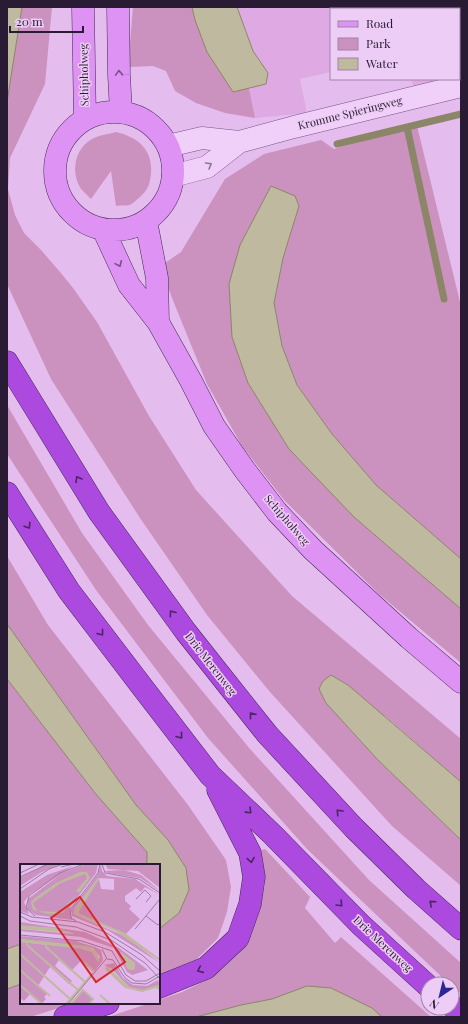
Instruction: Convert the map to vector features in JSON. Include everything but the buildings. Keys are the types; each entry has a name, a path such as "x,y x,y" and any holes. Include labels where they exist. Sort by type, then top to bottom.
{"highway":[{"name":"Drie Merenweg","path":"7,362 98,512 186,632 262,728 354,828 416,889 461,929"},
{"name":"Drie Merenweg","path":"7,493 69,591 210,775 273,834 360,925 420,979"},
{"path":"160,986 206,968 238,938 250,904 254,877 250,853 210,775"},
{"path":"65,1017 105,1004"}],"main road":[{"name":"Schipholweg","path":"83,7 85,119"},
{"path":"118,7 119,75 122,112"},
{"path":"122,112 136,116 149,123 160,134 168,146 172,161 173,176 168,194 160,209 146,220 126,229 103,229 84,222 69,208 58,190 55,170 59,150 69,132 85,119 103,113 122,112"},
{"name":"Schipholweg","path":"146,220 157,278 158,322"},
{"name":"Schipholweg","path":"103,229 129,285 158,322 214,426 244,469 277,512 313,550 409,638 461,682"}],"street":[{"name":"Kromme Spieringweg","path":"168,146 202,138 240,142 294,127 461,86"},
{"name":"Kromme Spieringweg","path":"173,176 207,167 240,142"}],"shaded area":[{"path":"237,7 444,8 330,8 330,72 300,79 307,113 255,118 249,88 266,84 268,73 253,51"},
{"path":"411,80 456,80 414,89"}],"green space":[{"path":"22,7 52,7 45,84 10,158 8,189 15,215 24,233 60,272 97,322 149,416 196,490 292,596 461,739 461,782 385,716 319,688 326,703 377,759 461,840 461,886 392,826 270,692 207,615 140,518 51,379 7,284 7,102"},
{"path":"133,7 192,7 195,20 233,91 249,88 255,118 225,113 196,103 175,91 166,71 153,66 130,67"},
{"path":"461,7 460,66 460,8 444,8"},
{"path":"417,126 461,306 461,559 376,485 332,434 297,385 282,346 274,303 283,258 229,284 354,517 461,609 461,663 379,594 284,500 242,446 207,384 166,280 165,263 181,252 225,179 264,154 321,140 334,149"},
{"path":"116,132 131,137 147,151 151,165 151,173 148,187 142,195 130,204 116,206 111,171 91,199 78,184 75,169 78,155 86,143 98,136"},
{"path":"7,405 82,533 148,625 250,749 369,880 461,963 461,993 460,976 441,976 307,849 208,738 96,590 7,454"},
{"path":"7,556 48,625 188,805 226,860 231,887 227,912 218,938 197,959 160,975 160,928 179,913 168,840 136,805 7,624"},
{"path":"7,679 95,793 147,852 147,864 20,864 20,944 7,949"},
{"path":"265,849 310,897 305,908 335,943 341,937 420,1007 420,1016 431,1017 108,1017 147,1004 160,1004 160,1000 182,992 213,977 237,955 250,934 260,909 265,884 261,850"},
{"path":"20,984 20,1004 72,1004 30,1017 7,1017 7,989"}],"water":[{"path":"7,7 22,7 7,102"},
{"path":"192,7 237,7 253,51 268,73 266,84 233,92 207,52 195,20"},
{"path":"271,186 295,196 299,206 283,258 274,303 282,346 297,385 332,434 376,485 461,559 461,609 354,517 289,449 248,383 232,337 229,284 240,245"},
{"path":"7,624 136,805 168,840 186,868 189,890 179,913 160,928 160,864 147,864 147,852 95,793 7,679"},
{"path":"331,675 348,685 461,782 461,840 377,759 326,703 319,689 323,681"},
{"path":"20,944 20,984 7,989 7,949"},
{"path":"307,986 331,988 372,1008 382,1017 196,1017 241,1005 272,999"}],"waterway":[{"path":"337,144 461,114"},
{"path":"407,127 444,299"}]}
